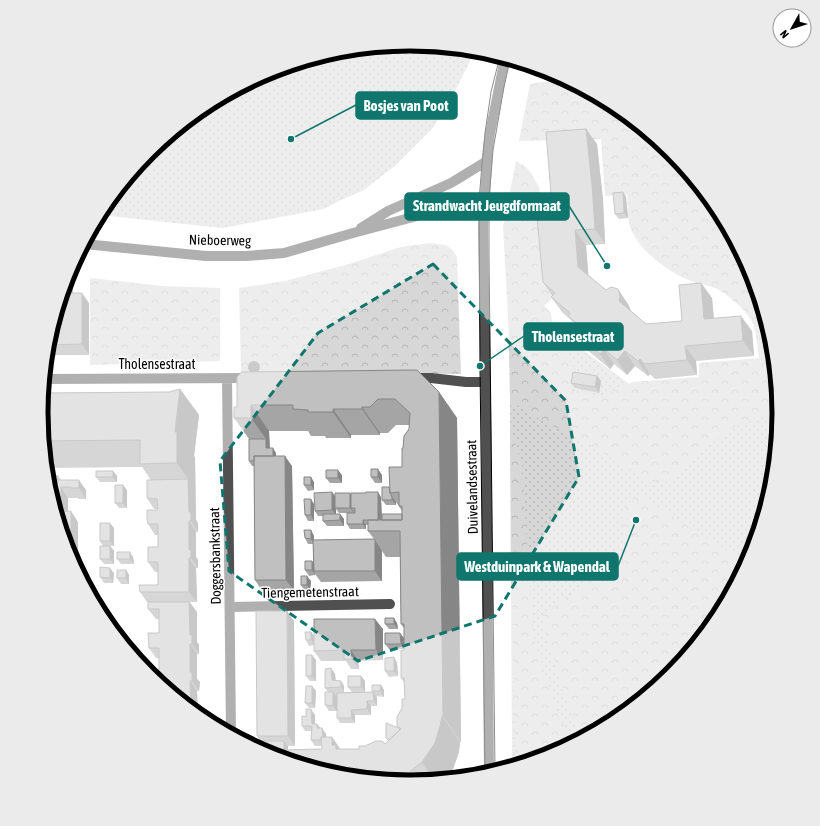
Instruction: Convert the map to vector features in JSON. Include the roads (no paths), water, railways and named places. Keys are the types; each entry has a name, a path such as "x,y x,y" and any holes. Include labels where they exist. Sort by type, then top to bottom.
{"street":[{"path":"484,200 490,134 504,63"},
{"name":"Nieboerweg","path":"353,233 388,211 451,183 487,161"},
{"name":"Nieboerweg","path":"89,245 206,256 246,256 284,253 451,207 484,200"},
{"name":"Duivelandsestraat","path":"484,200 483,227 489,766"},
{"name":"Doggersbankstraat","path":"226,378 231,728"},
{"name":"Tholensestraat","path":"50,379 258,378"},
{"path":"399,378 431,378 466,382 485,382"},
{"name":"Tiengemetenstraat","path":"230,607 390,604"}],"tram line":[{"path":"485,767 479,201 485,133 491,92 499,62"},
{"path":"495,765 489,200 493,150 509,65"}],"place":[{"name":"Bosjes van Poot","path":"291,139"},
{"name":"Strandwacht Jeugdformaat","path":"607,266"},
{"name":"Tholensestraat","path":"480,366"},
{"name":"Westduinpark & Wapendal","path":"636,520"}]}
